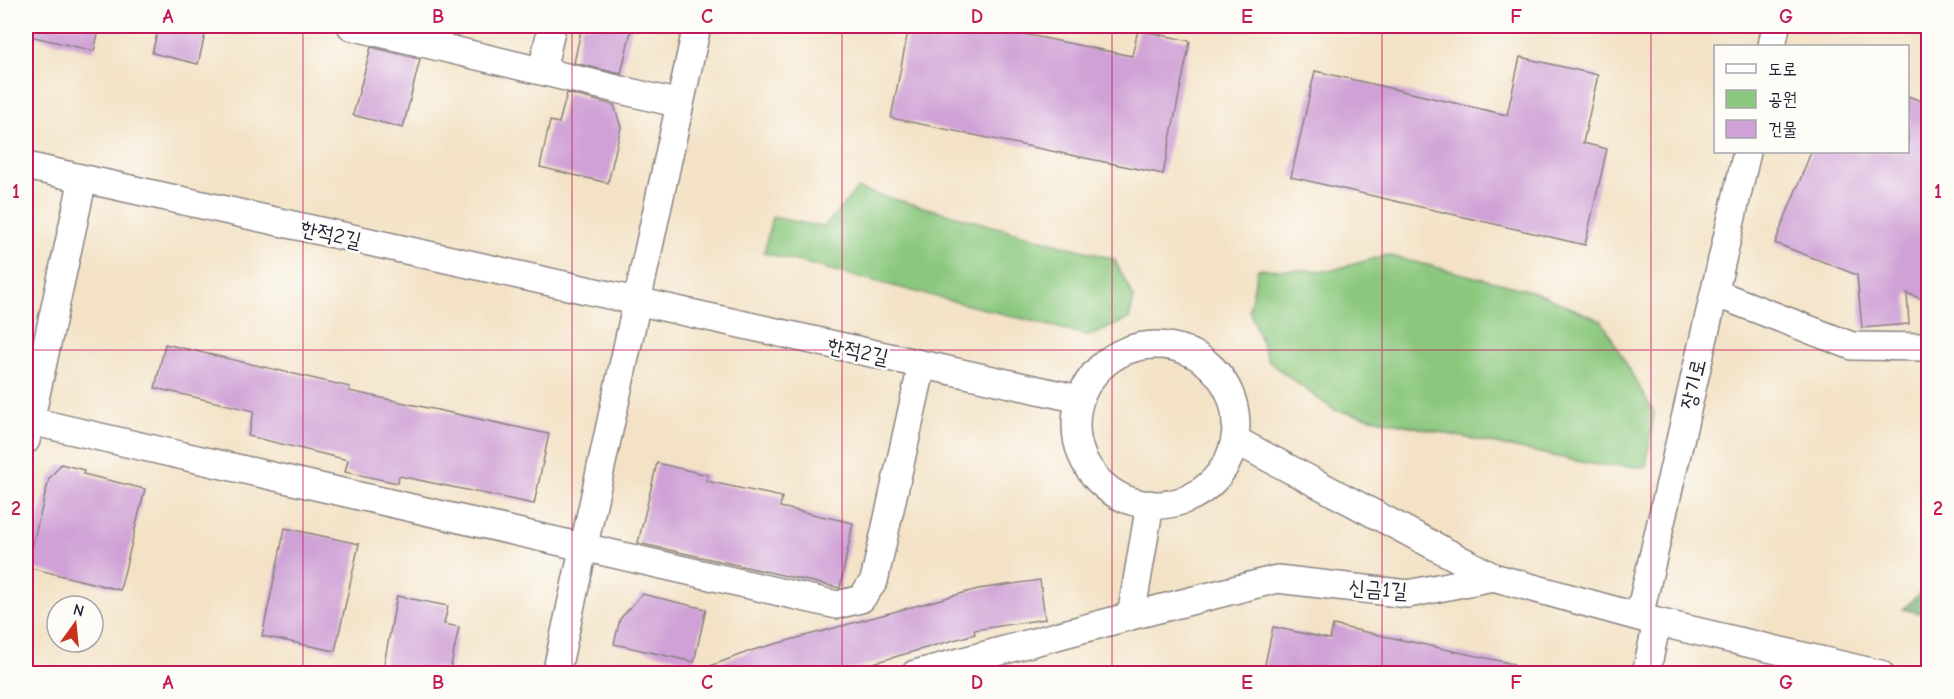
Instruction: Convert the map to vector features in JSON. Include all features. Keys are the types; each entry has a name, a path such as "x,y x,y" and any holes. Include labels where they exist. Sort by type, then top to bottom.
{"street":[{"path":"351,26 680,104"},
{"path":"542,71 552,26"},
{"path":"556,674 697,26"},
{"path":"1772,45 1776,26"},
{"name":"장기로","path":"1648,620 1715,293 1747,153"},
{"name":"한적2길","path":"26,166 1079,399"},
{"path":"83,179 27,427 837,604 861,599 874,582 922,365"},
{"path":"1715,293 1852,346 1929,347"},
{"path":"1152,345 1176,347 1198,357 1216,372 1230,393 1236,416 1235,440 1226,465 1209,485 1187,499 1161,505 1135,502 1112,492 1092,474 1078,442 1076,425 1079,399 1090,378 1107,361 1122,353 1152,345"},
{"path":"1235,440 1493,577"},
{"path":"1131,616 1150,504"},
{"name":"신금1길","path":"915,674 1277,579 1408,594 1493,577 1648,620 1880,674"},
{"path":"1646,674 1648,620"}],"green space":[{"path":"857,189 1114,259 1134,298 1129,319 1090,336 764,253 772,217 824,227"},
{"path":"1387,255 1535,292 1602,321 1654,413 1646,467 1596,465 1334,410 1269,362 1249,310 1258,269 1329,271"},
{"path":"1928,585 1928,615 1903,609"}],"building":[{"path":"26,26 100,26 94,51 26,35"},
{"path":"159,26 207,26 198,64 152,53"},
{"path":"582,26 632,26 621,74 574,63"},
{"path":"909,26 984,26 1132,56 1138,30 1190,41 1163,174 891,118"},
{"path":"371,47 420,59 403,128 353,115"},
{"path":"1520,57 1598,75 1583,143 1607,149 1585,245 1291,177 1315,71 1507,115"},
{"path":"567,93 614,105 621,127 608,183 540,167 550,121 559,123"},
{"path":"1909,96 1929,104 1929,302 1907,293 1909,324 1862,328 1857,275 1775,243 1811,153 1909,153"},
{"path":"165,344 350,387 349,391 549,434 534,504 399,476 398,483 345,472 348,460 248,436 254,411 155,388"},
{"path":"657,463 708,475 706,481 782,497 780,507 853,523 840,588 638,543"},
{"path":"61,464 84,470 83,474 145,489 120,590 27,567 49,479"},
{"path":"285,528 359,544 335,651 262,636"},
{"path":"1040,580 1045,619 974,630 975,634 835,674 698,674 697,671 753,650 978,589"},
{"path":"642,594 706,609 694,662 614,644 620,619"},
{"path":"397,596 448,606 444,624 459,627 450,670 433,667 432,674 382,674"},
{"path":"1333,625 1514,664 1513,674 1350,674 1325,668 1324,674 1285,674 1264,669 1273,627 1330,639"}]}
